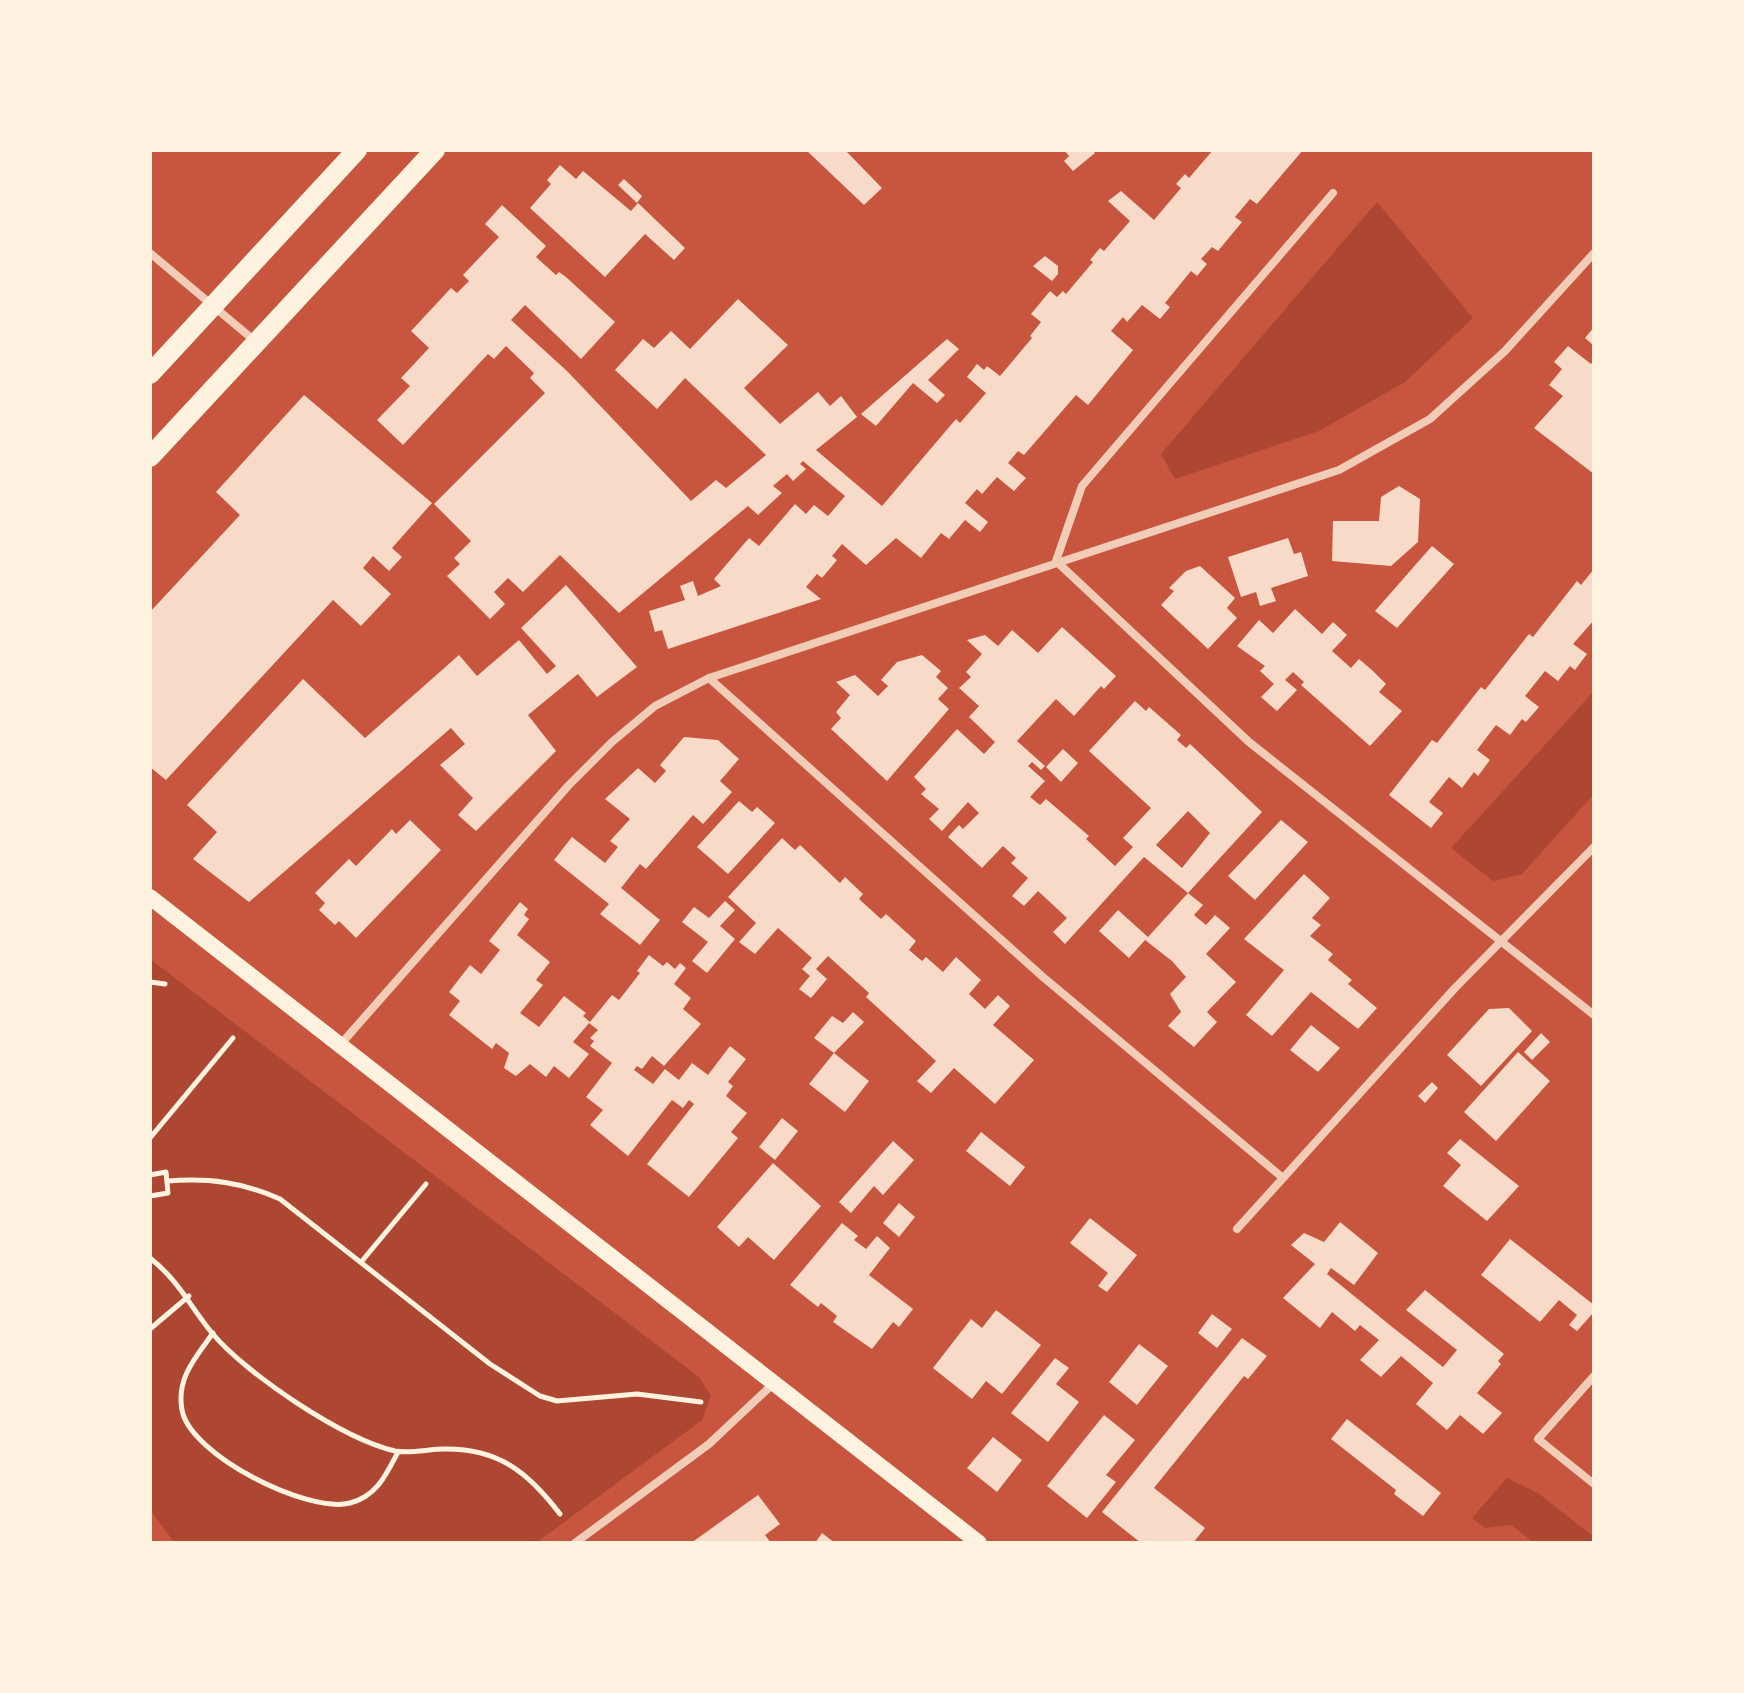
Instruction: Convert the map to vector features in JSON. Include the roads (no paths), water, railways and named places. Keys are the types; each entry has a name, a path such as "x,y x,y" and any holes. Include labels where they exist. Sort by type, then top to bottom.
{"main road":[{"path":"150,374 357,150"},
{"path":"150,457 435,150"},
{"path":"150,897 979,1543"}],"street":[{"path":"1056,561 1082,486 1333,193"},
{"path":"150,253 257,342"},
{"path":"340,1045 590,764 655,706 709,678 1339,470 1430,419 1505,351 1594,253"},
{"path":"1056,561 1249,742 1594,1015"},
{"path":"709,678 1043,977 1283,1178"},
{"path":"1237,1229 1455,988 1594,847"},
{"path":"1594,1376 1538,1439 1594,1484"},
{"path":"575,1543 709,1444 774,1383"}]}
